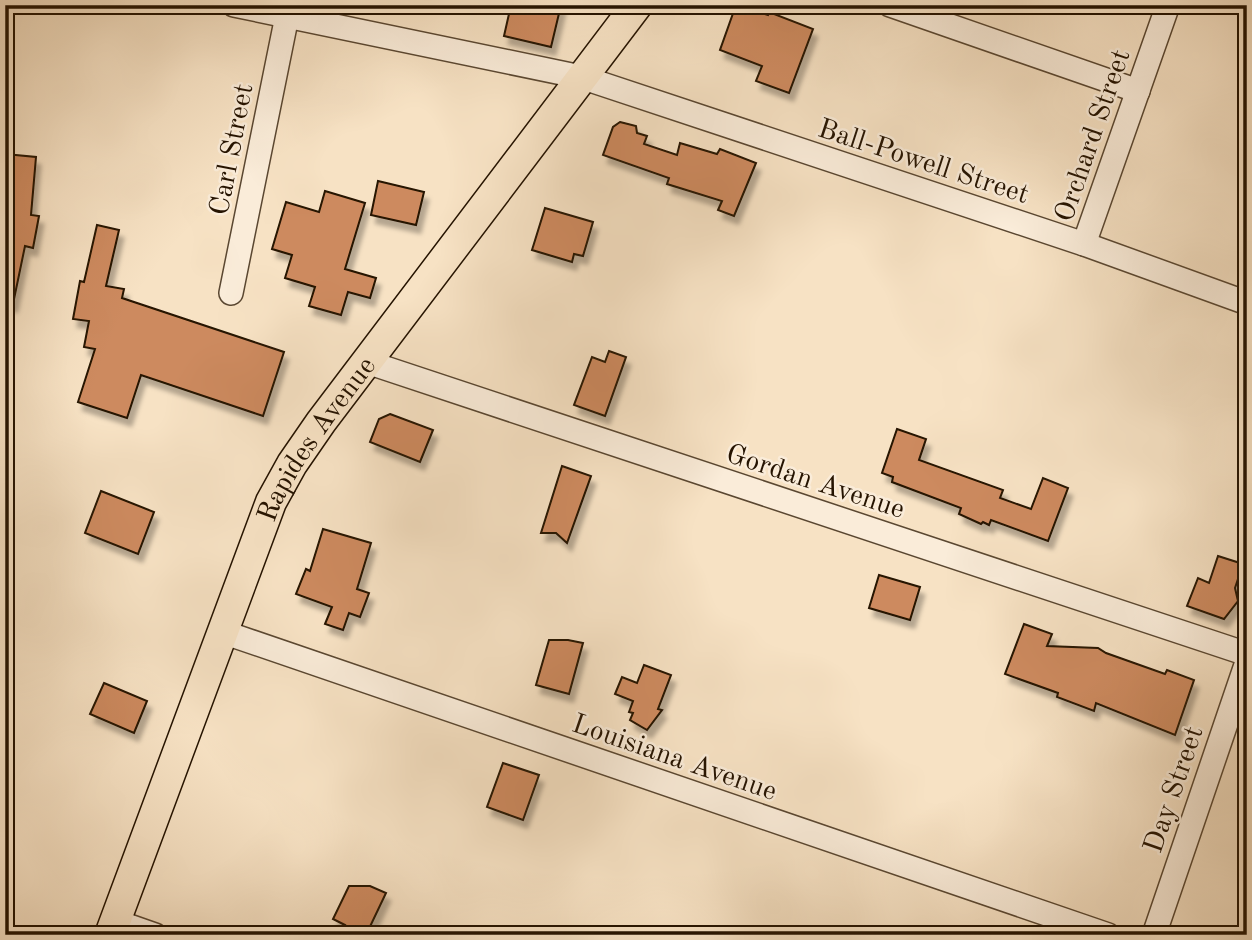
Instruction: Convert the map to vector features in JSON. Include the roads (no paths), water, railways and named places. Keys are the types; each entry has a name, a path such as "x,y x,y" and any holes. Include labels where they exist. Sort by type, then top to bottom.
{"main road":[{"name":"Rapides Avenue","path":"112,928 271,502 292,464 636,5"}],"street":[{"name":"Ball-Powell Street","path":"234,5 582,77 1084,244 1247,303"},
{"path":"890,5 1138,91"},
{"name":"Orchard Street","path":"1084,244 1168,5"},
{"name":"Carl Street","path":"231,293 287,16"},
{"name":"Gordan Avenue","path":"367,362 1247,654"},
{"name":"Louisiana Avenue","path":"223,632 1108,935"},
{"name":"Day Street","path":"1154,935 1247,662"},
{"path":"112,928 155,935"}]}
